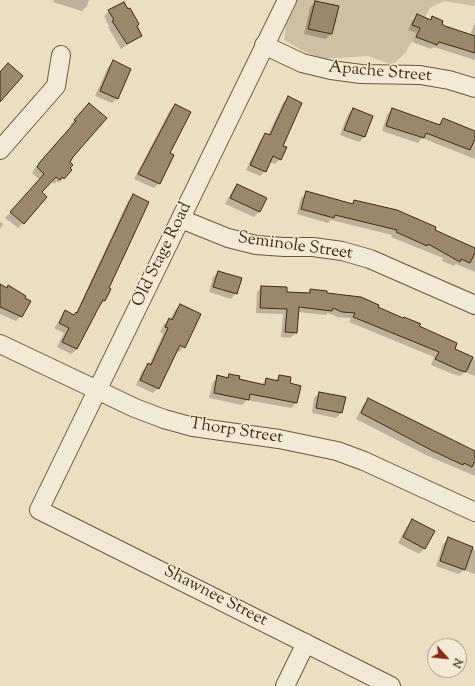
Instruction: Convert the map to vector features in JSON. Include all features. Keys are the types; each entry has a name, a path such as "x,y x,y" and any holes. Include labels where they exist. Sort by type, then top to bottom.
{"street":[{"name":"Old Stage Road","path":"39,510 96,389 181,219 287,0"},
{"name":"Apache Street","path":"264,45 302,63 331,70 361,74 420,76 449,80 475,88"},
{"path":"0,150 56,86 61,55"},
{"name":"Seminole Street","path":"181,219 228,238 256,245 313,247 342,250 363,256 475,305"},
{"name":"Thorp Street","path":"0,344 135,408 164,419 193,426 280,439 337,451 364,460 475,512"},
{"name":"Shawnee Street","path":"39,510 391,686"},
{"path":"285,686 306,643"}],"shaded area":[{"path":"296,0 475,0 475,6 444,1 430,8 406,52 393,65 368,56 324,59 305,52 284,40 286,23"}],"building":[{"path":"315,1 339,6 332,34 308,29"},
{"path":"124,2 128,9 130,8 139,24 137,26 142,36 127,44 112,21 114,20 108,10"},
{"path":"417,14 431,20 432,16 443,21 442,24 445,26 475,36 475,53 439,42 437,45 416,37 420,28 412,25"},
{"path":"113,60 131,69 118,99 100,91"},
{"path":"8,63 23,76 0,102 0,72"},
{"path":"288,96 302,103 283,146 287,147 281,160 273,156 266,172 250,165 265,133 270,135"},
{"path":"89,103 107,118 73,157 70,162 73,165 70,168 72,170 64,179 62,177 60,180 56,177 42,192 47,197 24,224 10,212 44,174 37,167 40,162 76,121 74,120"},
{"path":"175,104 191,112 170,153 174,155 160,184 138,174"},
{"path":"353,108 373,116 365,137 344,130"},
{"path":"392,108 440,125 443,118 475,131 475,139 470,150 426,133 424,138 386,126"},
{"path":"237,184 267,198 260,212 230,198"},
{"path":"306,191 353,204 354,200 397,210 436,227 435,230 475,248 475,253 470,263 461,259 460,262 428,244 427,246 396,232 397,230 335,215 334,218 301,209"},
{"path":"133,194 149,202 109,288 111,289 105,301 103,300 99,307 77,349 62,342 69,328 59,323 65,310 74,315 76,312 77,313"},
{"path":"218,271 242,278 237,294 213,287"},
{"path":"0,284 7,288 8,285 26,296 25,298 31,301 22,317 0,307"},
{"path":"261,286 287,287 287,292 310,293 310,289 327,291 327,293 361,297 379,305 378,307 421,324 419,326 457,343 455,349 473,357 466,372 459,370 435,359 439,352 353,317 355,313 342,312 333,308 332,311 299,307 297,333 285,332 287,309 260,308"},
{"path":"180,304 201,314 185,348 180,345 159,389 140,380 148,363 151,365 168,328 165,327 169,318 172,320"},
{"path":"229,374 240,376 239,379 265,385 266,378 278,381 279,375 291,377 290,383 301,386 297,403 250,394 249,400 214,393 217,375 228,378"},
{"path":"319,392 346,397 342,413 316,408"},
{"path":"368,398 475,451 475,461 472,467 464,463 463,465 431,450 361,413"},
{"path":"412,519 435,531 425,549 403,537"},
{"path":"448,537 473,547 465,570 440,561"}]}
